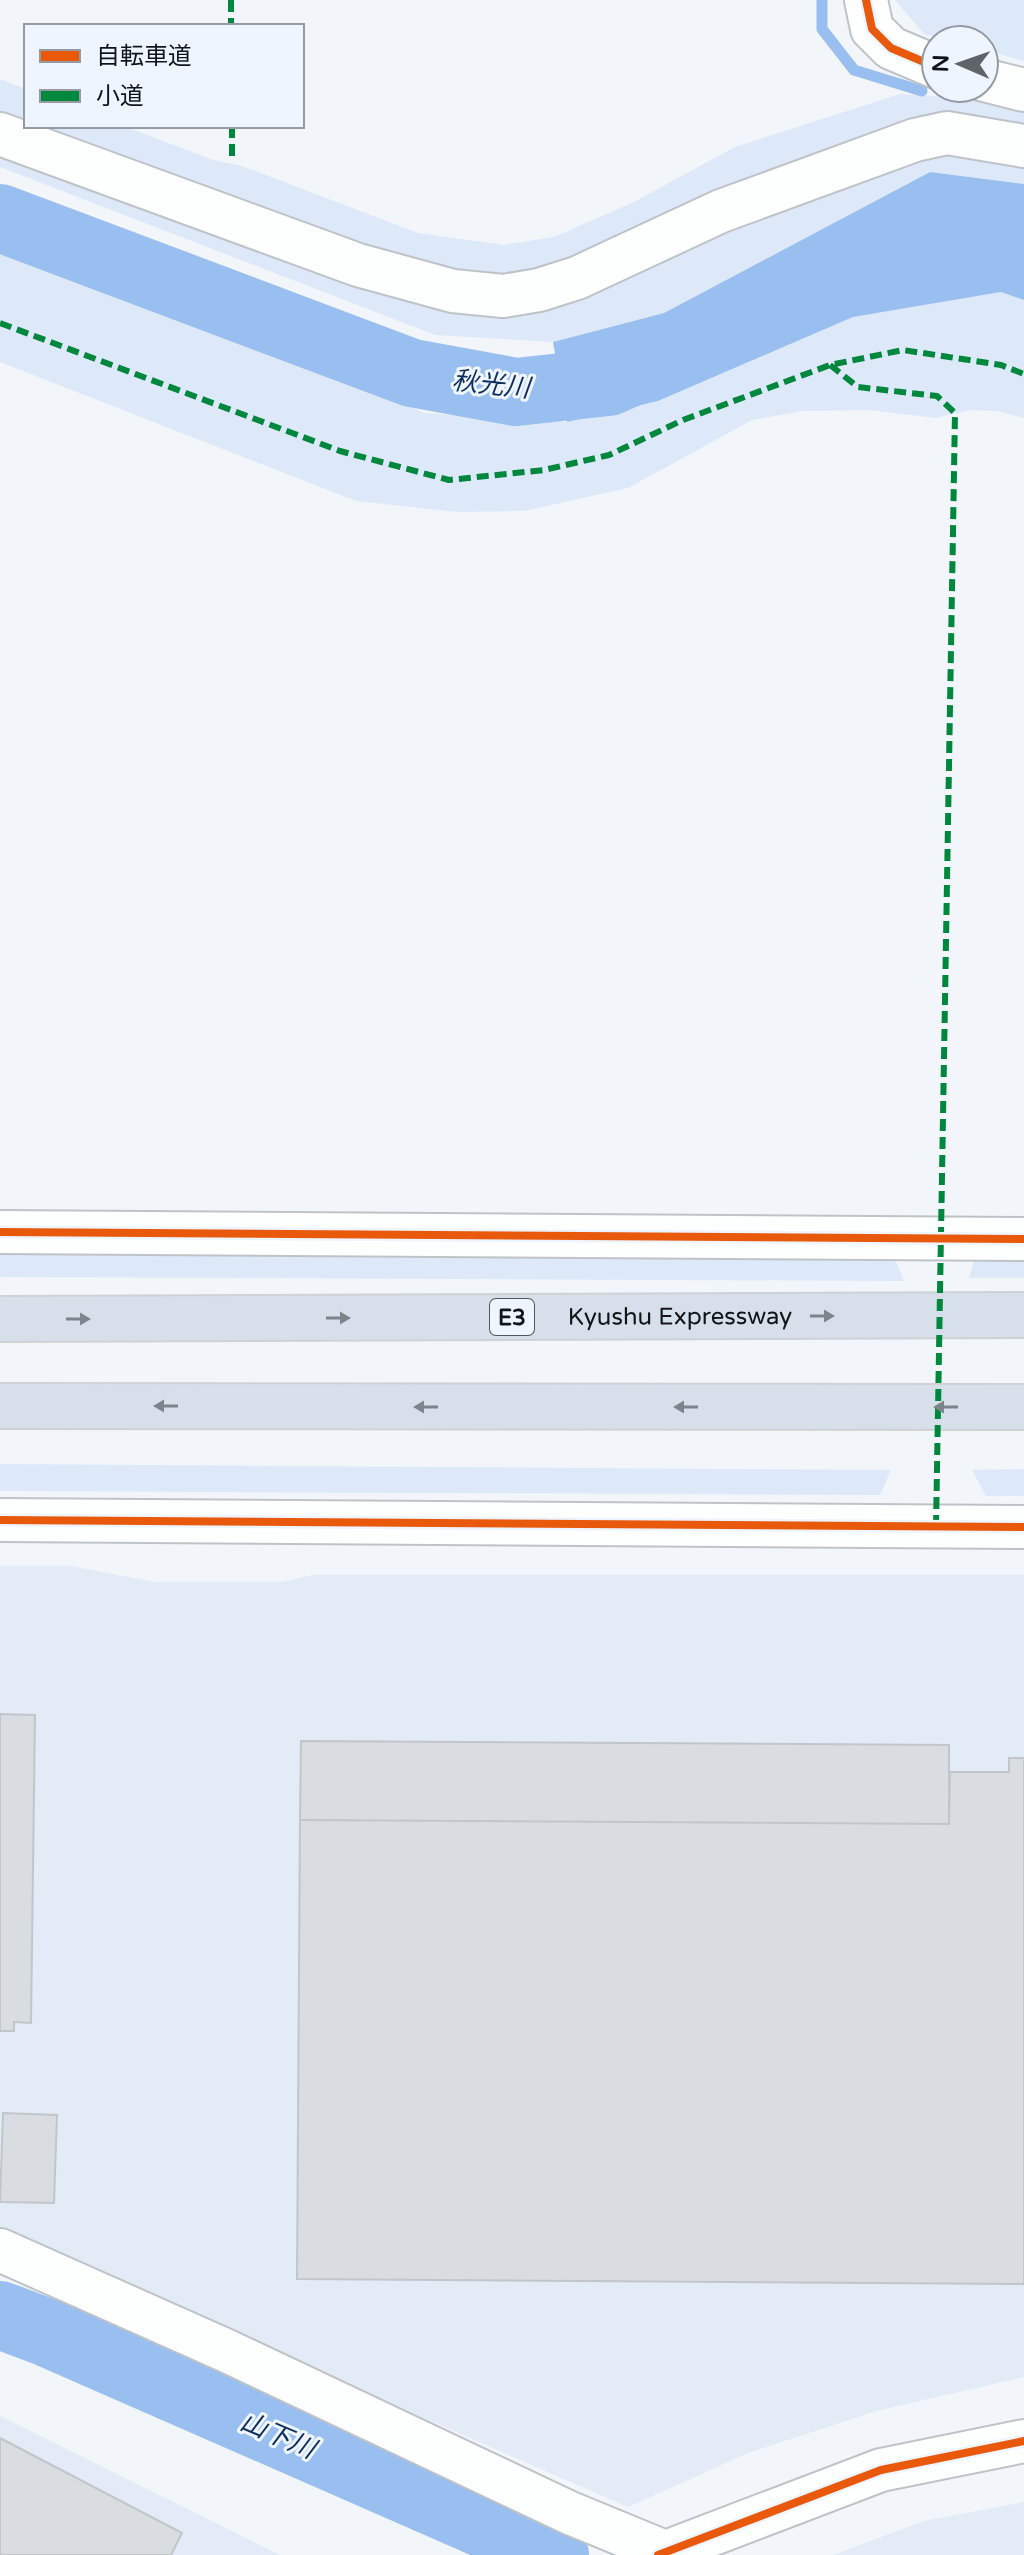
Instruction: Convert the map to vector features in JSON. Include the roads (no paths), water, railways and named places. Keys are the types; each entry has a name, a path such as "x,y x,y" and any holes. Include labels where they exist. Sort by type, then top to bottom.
{"highway":[{"name":"Kyushu Expressway","path":"0,1319 1024,1315"},
{"path":"0,1406 1024,1407"}],"street":[{"path":"866,0 872,29 891,48 920,60"},
{"path":"1000,84 1024,90"},
{"path":"0,134 358,265 453,291 503,296 539,290 577,278 721,211 915,140 947,133 1024,146"},
{"path":"0,1232 1024,1239"},
{"path":"0,1520 1024,1527"},
{"path":"0,2250 227,2351 570,2513 665,2554 881,2470 1024,2441"}],"water":[{"path":"930,172 1024,184 1024,300 1001,292 853,317 658,401 567,422 553,342 664,313"}],"waterway":[{"path":"822,0 822,29 854,70 920,90"},
{"name":"秋光川","path":"0,218 412,373 516,392 608,382 649,364"},
{"name":"山下川","path":"0,2315 48,2333 555,2555"}]}
